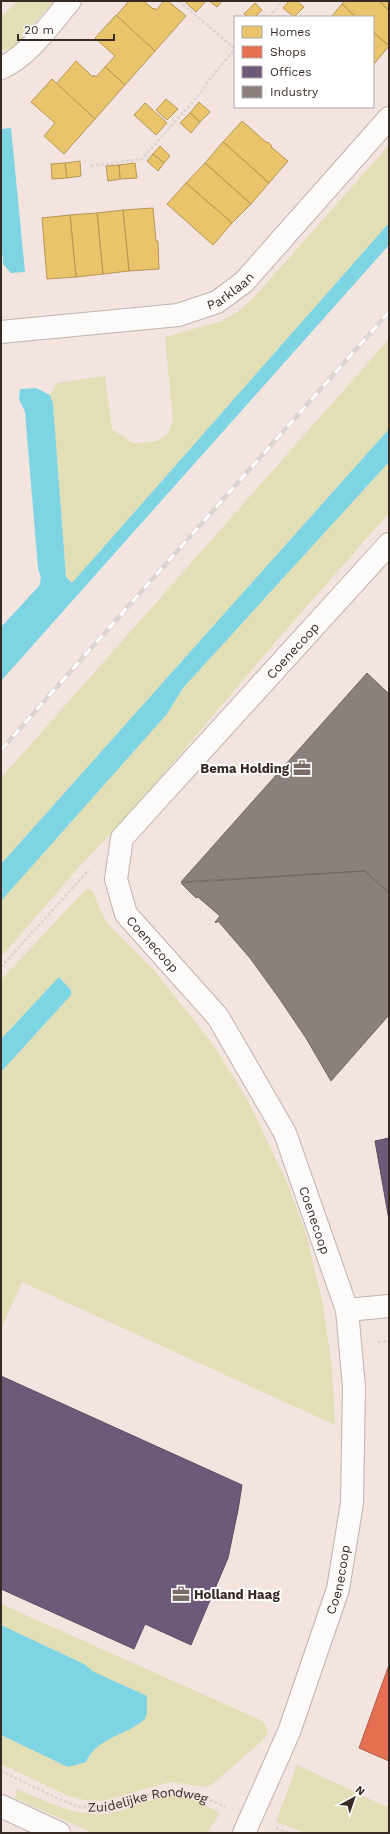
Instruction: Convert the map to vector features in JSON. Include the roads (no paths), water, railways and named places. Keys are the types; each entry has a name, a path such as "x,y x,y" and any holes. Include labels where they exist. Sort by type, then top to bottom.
{"street":[{"path":"1,68 10,65 23,54 70,1"},
{"name":"Parklaan","path":"1,332 178,315 217,302 244,282 389,118"},
{"name":"Coenecoop","path":"247,1825 289,1732 338,1589 352,1503 354,1387 347,1310 286,1133 218,1017 126,914 116,879 122,838 389,544"},
{"path":"347,1310 389,1306"},
{"path":"1,1806 59,1833"}],"water":[{"path":"11,128 25,272 11,273 3,264 1,233 1,129"},
{"path":"389,223 389,245 1,681 1,627 39,586 41,578 38,568 25,412 19,399 20,389 36,388 50,395 53,404 66,577 72,583"},
{"path":"389,429 389,462 183,688 167,714 1,901 1,864"},
{"path":"59,977 71,990 71,995 1,1072 1,1039"},
{"path":"1,1625 84,1664 94,1672 147,1696 147,1712 145,1719 97,1747 86,1762 68,1767 1,1735"}],"railway":[{"path":"1,750 389,312"}],"place":[{"name":"Bema Holding","path":"302,768"},
{"name":"Holland Haag","path":"181,1594"}]}
